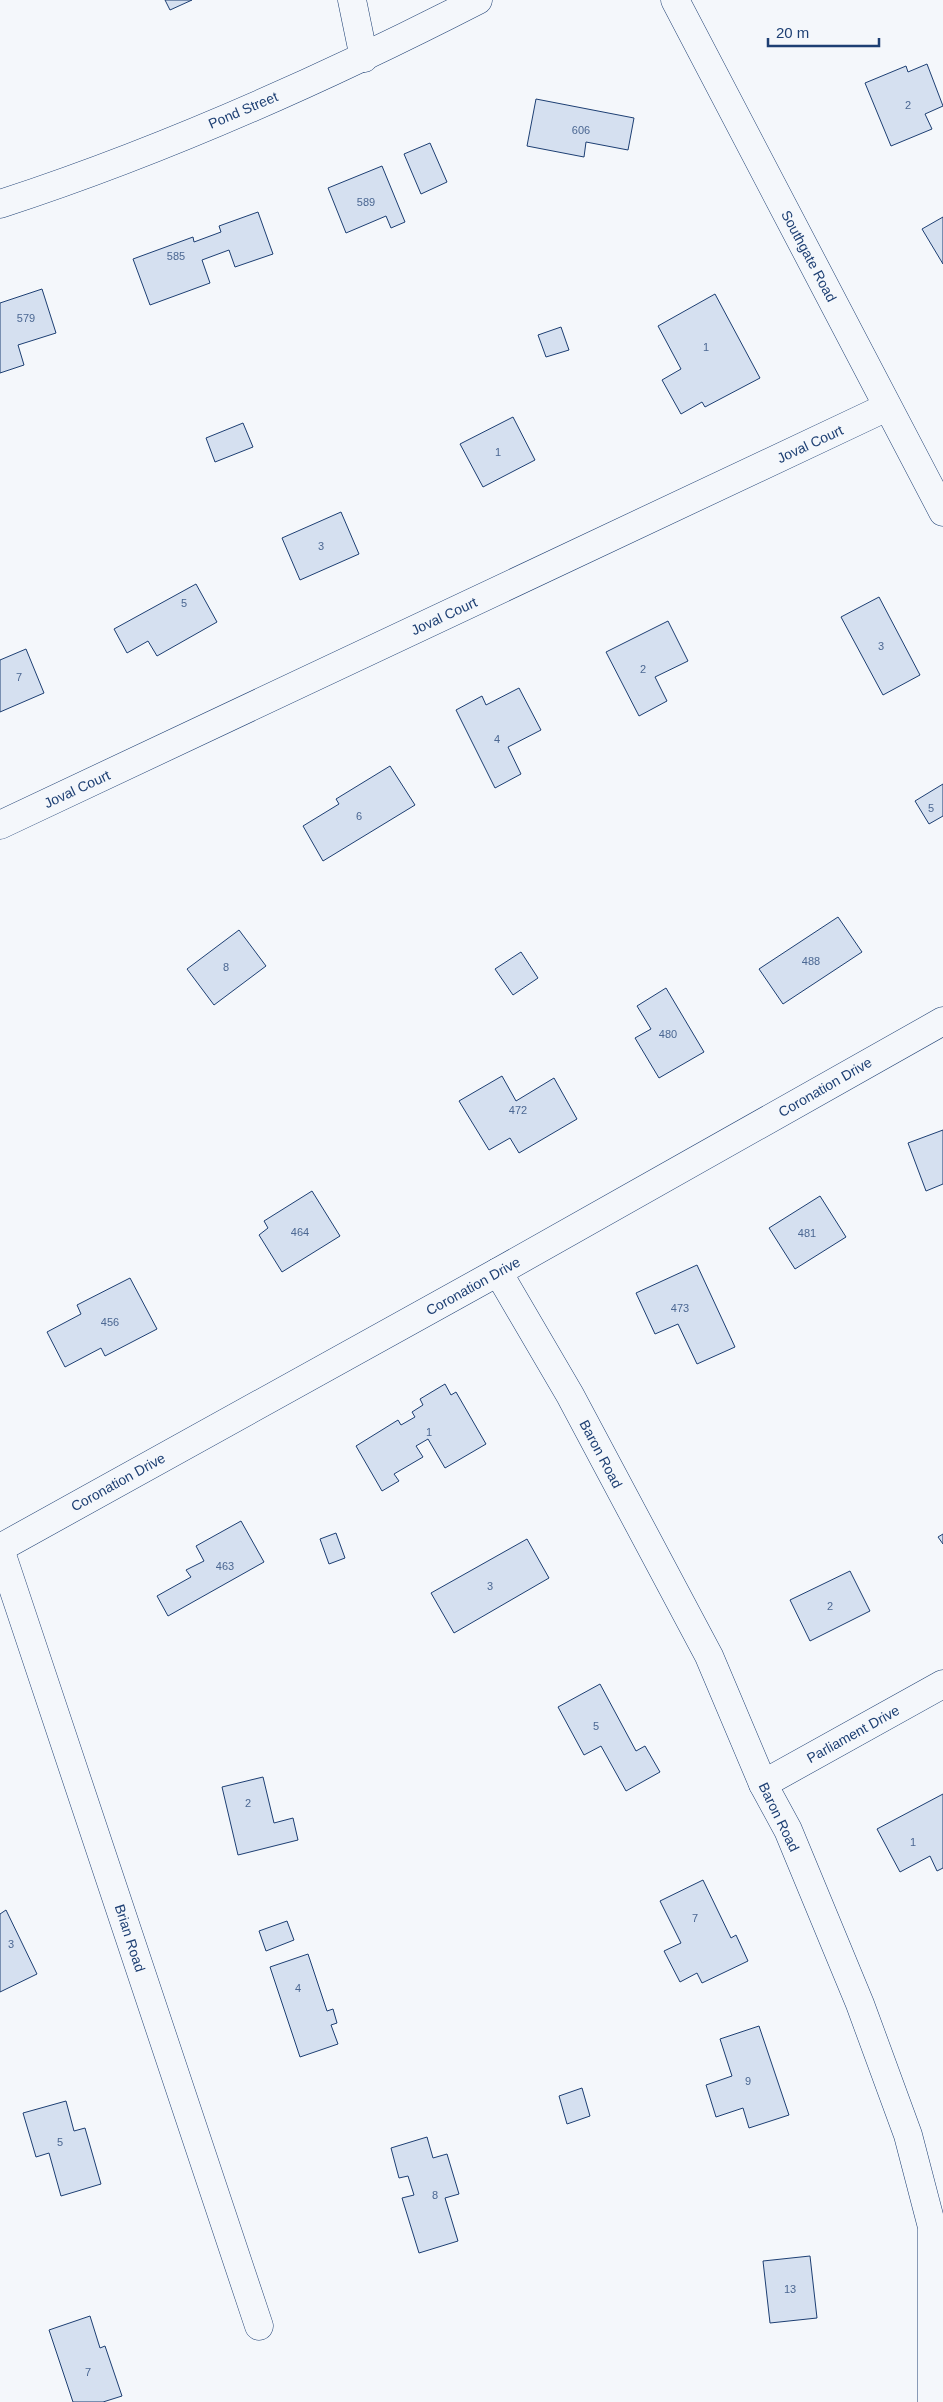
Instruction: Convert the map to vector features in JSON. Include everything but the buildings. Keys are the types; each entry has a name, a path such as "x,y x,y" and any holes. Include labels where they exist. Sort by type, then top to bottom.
{"street":[{"path":"352,0 364,58"},
{"name":"Pond Street","path":"0,204 78,178 364,58 478,0"},
{"name":"Southgate Road","path":"675,0 943,512"},
{"name":"Joval Court","path":"0,825 888,407"},
{"name":"Coronation Drive","path":"0,1548 498,1272 943,1021"},
{"name":"Baron Road","path":"498,1272 570,1395 709,1656 763,1784 788,1830 860,2004 908,2135 932,2227 932,2402"},
{"name":"Brian Road","path":"0,1548 259,2326"},
{"name":"Parliament Drive","path":"763,1784 943,1684"}]}
